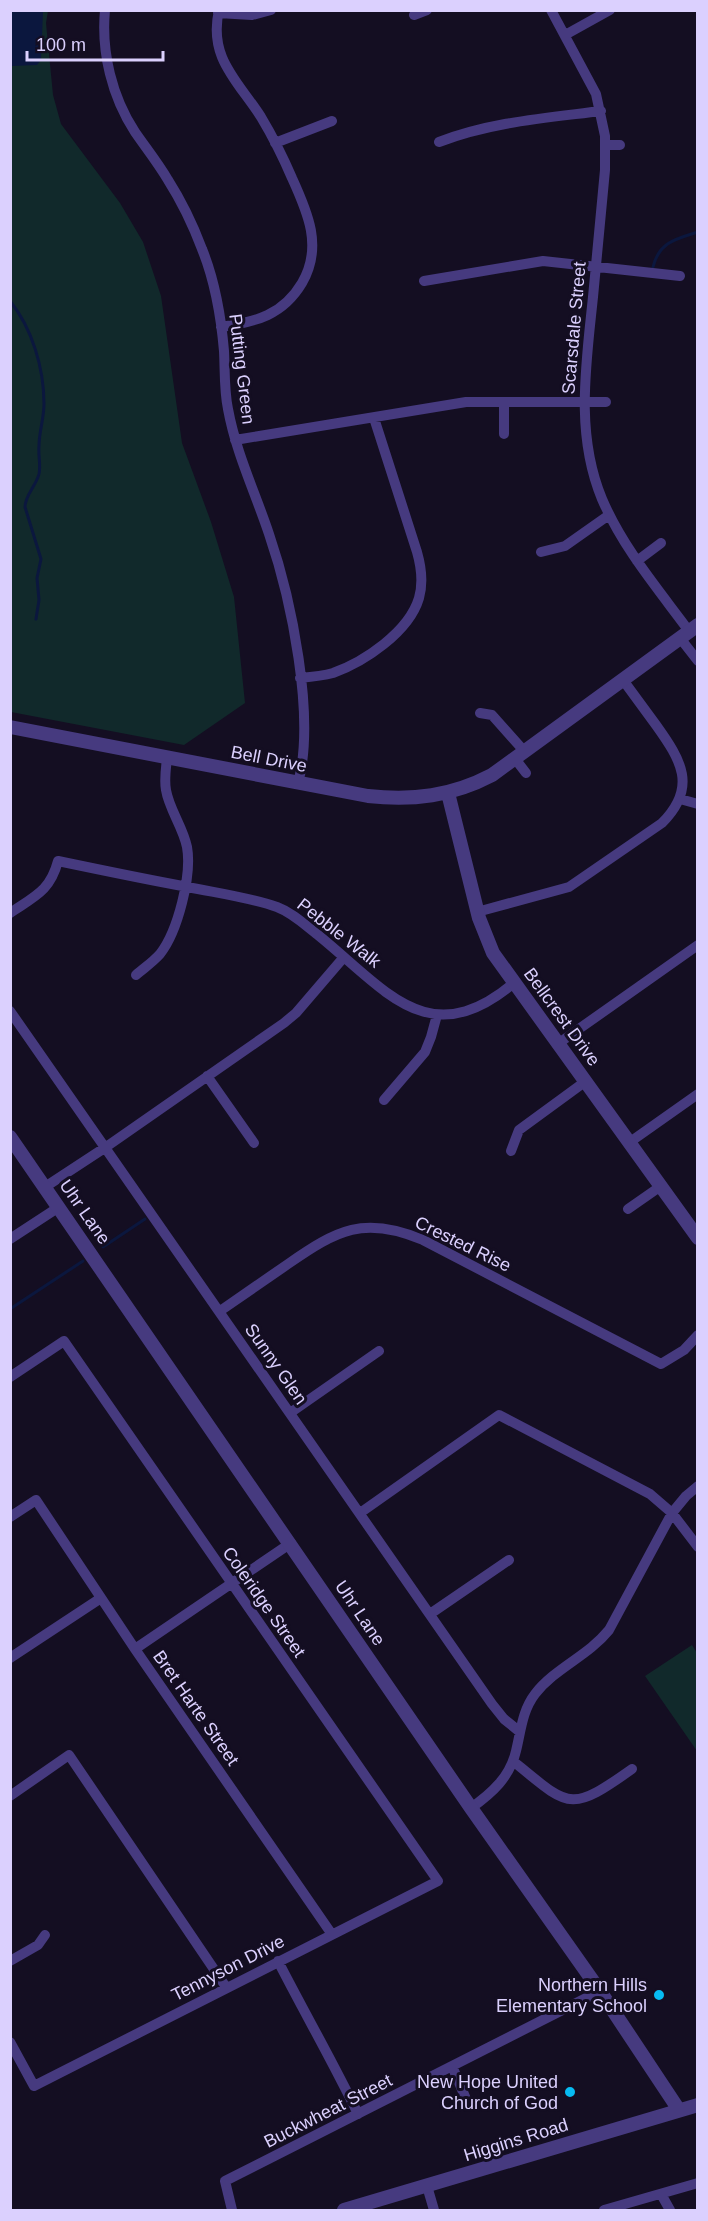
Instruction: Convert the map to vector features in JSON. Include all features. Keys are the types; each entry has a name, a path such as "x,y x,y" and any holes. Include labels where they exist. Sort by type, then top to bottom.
{"street":[{"name":"Putting Green","path":"105,10 106,55 116,93 133,130 168,179 188,215 216,293 228,408 235,440 279,566 290,606 300,678 305,741 303,768 298,783"},
{"path":"221,327 259,320 275,311 293,297 309,265 313,239 307,211 260,116 223,61 216,36 219,12 252,15 271,10"},
{"path":"414,15 427,10"},
{"name":"Scarsdale Street","path":"551,10 596,94 601,111 605,145 605,170 585,372 584,403 588,454 609,515 625,544 689,631 698,661"},
{"path":"565,35 610,10"},
{"path":"439,142 460,134 518,121 601,111"},
{"path":"275,143 332,121"},
{"path":"605,145 620,145"},
{"path":"424,280 543,261 680,276"},
{"path":"235,440 466,402 606,402"},
{"path":"504,402 504,434"},
{"path":"300,678 321,676 342,669 381,646 403,626 419,598 420,569 417,552 374,418"},
{"path":"541,552 559,549 609,515"},
{"path":"637,561 661,543"},
{"name":"Bell Drive","path":"10,727 368,796 431,797 477,783 520,756 689,631"},
{"path":"477,912 569,887 662,823 673,812 680,799 683,778 681,766 674,750 623,680"},
{"path":"480,713 492,715 520,756 526,773"},
{"path":"136,975 152,962 170,940 176,924 189,859 182,827 166,792 167,758"},
{"name":"Bellcrest Drive","path":"448,793 477,912 488,943 698,1238"},
{"path":"680,799 698,804"},
{"name":"Pebble Walk","path":"10,913 49,884 58,861 259,901 286,911 395,1000 418,1011 437,1015 470,1011 496,998 514,982"},
{"path":"559,1043 698,945"},
{"path":"45,1187 106,1147 296,1013 344,957"},
{"name":"Sunny Glen","path":"10,1011 492,1704 504,1719 520,1732"},
{"path":"384,1100 425,1052 437,1015"},
{"path":"207,1076 254,1143"},
{"path":"511,1151 519,1130 524,1125 586,1081"},
{"path":"630,1142 698,1094"},
{"name":"Uhr Lane","path":"10,1137 471,1808 600,1991 679,2110"},
{"path":"628,1209 662,1186"},
{"path":"10,1239 59,1207"},
{"name":"Crested Rise","path":"220,1311 334,1235 354,1229 383,1228 406,1233 423,1240 661,1364 684,1350 698,1335"},
{"name":"Coleridge Street","path":"10,1377 64,1341 438,1881"},
{"path":"290,1413 379,1351"},
{"path":"360,1513 499,1415 650,1494 672,1513 698,1547"},
{"path":"471,1808 498,1787 513,1761 530,1702 545,1682 594,1646 609,1630 672,1513 698,1486"},
{"name":"Bret Harte Street","path":"10,1517 36,1500 331,1933"},
{"path":"135,1648 291,1543"},
{"path":"430,1614 509,1560"},
{"path":"10,1658 101,1598"},
{"path":"10,1796 69,1755 226,1987"},
{"path":"513,1761 554,1794 574,1800 599,1792 632,1768"},
{"name":"Tennyson Drive","path":"10,2042 34,2085 331,1933 438,1881"},
{"path":"10,1961 38,1945 45,1935"},
{"path":"278,1960 312,2027 335,2065 358,2114"},
{"name":"Buckwheat Street","path":"232,2211 225,2181 600,1991"},
{"path":"452,2066 466,2099"},
{"name":"Higgins Road","path":"344,2211 698,2104"},
{"path":"604,2211 698,2183"},
{"path":"427,2186 434,2211"},
{"path":"661,2194 670,2211"}],"green space":[{"path":"10,11 48,11 46,23 53,95 61,124 120,203 143,242 161,296 182,443 211,522 234,597 245,703 184,745 11,712"},
{"path":"692,1645 697,1653 697,1751 645,1676"}],"water":[{"path":"11,10 43,11 41,60 37,65 11,66"}],"waterway":[{"path":"653,267 659,252 664,247 698,232"},
{"path":"10,301 25,323 42,377 44,409 39,441 40,467 36,483 27,498 25,507 41,559 37,578 39,600 36,619"},
{"path":"103,1247 145,1219"},
{"path":"10,1309 83,1261"}],"place":[{"name":"Northern Hills Elementary School","path":"659,1995"},
{"name":"New Hope United Church of God","path":"570,2092"}]}
